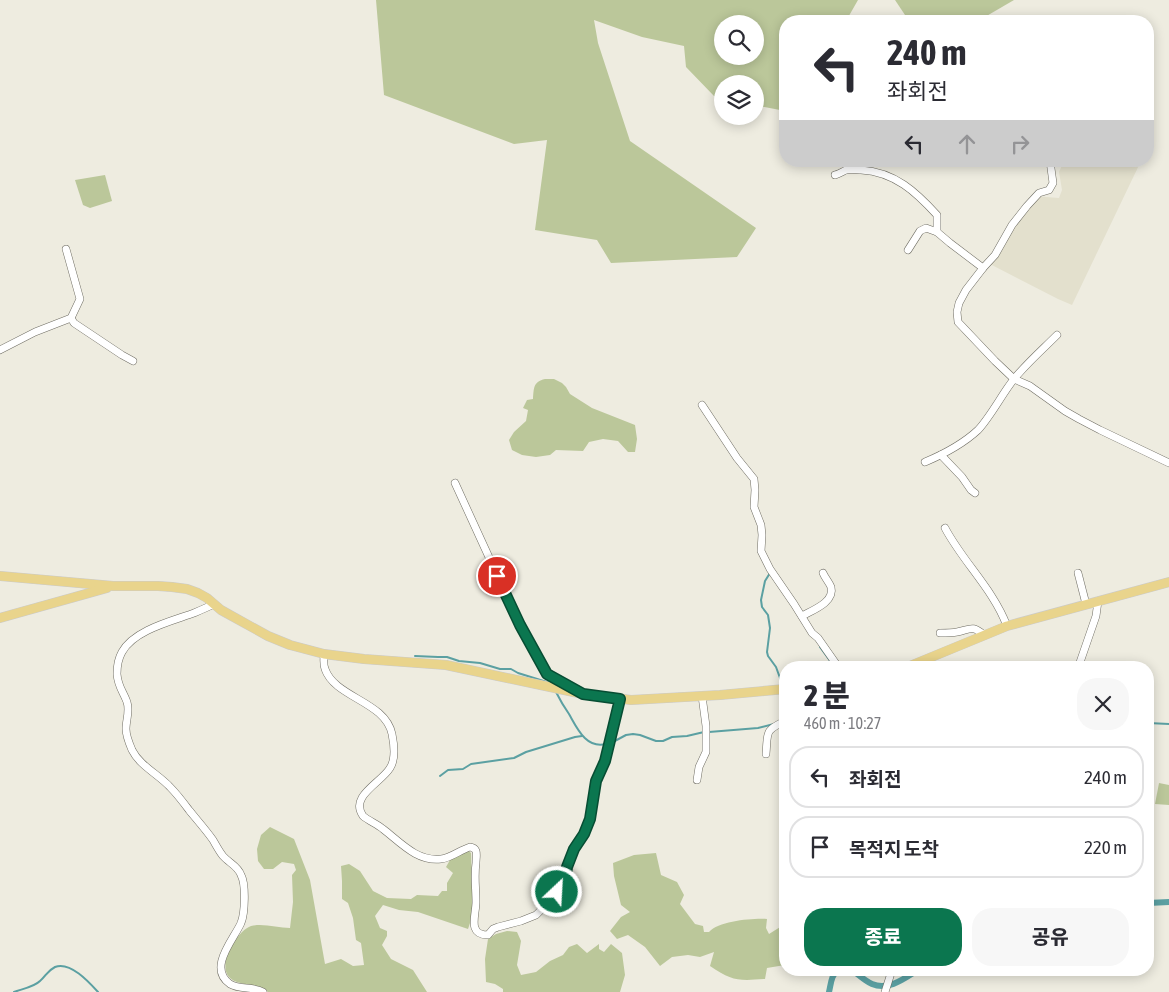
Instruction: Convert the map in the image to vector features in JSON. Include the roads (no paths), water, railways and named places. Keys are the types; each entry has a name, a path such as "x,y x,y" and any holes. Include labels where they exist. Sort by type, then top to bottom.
{"main road":[{"path":"0,576 112,586 187,589 198,593 222,610 268,636 290,645 324,654 446,665 583,694 630,700 779,690"},
{"path":"922,661 1007,626 1169,582"},
{"path":"0,618 112,586"}],"street":[{"path":"1051,167 1053,183 1049,190 1039,192 1027,206 1012,225 995,255 966,290 959,304 957,312 958,322 1014,379 1030,386 1078,419 1169,463"},
{"path":"835,175 846,170 866,170 885,174 904,184 937,215 937,232"},
{"path":"908,250 920,231 926,228 937,232 983,268"},
{"path":"0,350 35,332 71,318 80,299 66,249"},
{"path":"71,318 74,323 133,361"},
{"path":"925,462 961,443 978,429 1014,379 1057,335"},
{"path":"702,405 737,458 754,479 754,507 762,525 760,551 812,633 818,638 834,661"},
{"path":"941,455 975,493"},
{"path":"455,483 520,625 547,674 583,694"},
{"path":"945,528 995,600 1007,626"},
{"path":"802,616 830,598 830,584 823,573"},
{"path":"1078,573 1086,604"},
{"path":"1080,661 1096,616 1098,601"},
{"path":"214,604 160,624 132,641 122,651 117,675 128,709 126,732 133,752 141,762 171,787 223,856 243,876 243,915 223,954 221,970 230,984 236,987 263,992"},
{"path":"940,633 955,633 972,628 977,629 984,635"},
{"path":"324,654 324,664 329,677 340,688 375,710 383,718 392,735 394,756 391,767 363,795 359,805 361,813 409,850 425,858 446,858 470,847 475,849 476,904 474,923 479,934 488,936 498,927 536,915 548,897 561,890 565,885 567,867 590,819 596,781 605,761 620,699"},
{"path":"697,780 699,767 706,752 706,726 702,696"},
{"path":"766,754 768,732 779,724"}],"waterway":[{"path":"770,573 765,581 761,600 762,607 768,615 770,628 767,652 779,675"},
{"path":"820,647 830,661"},
{"path":"415,656 447,657 500,669 511,669 550,683"},
{"path":"556,692 583,736 593,743 599,745 606,744"},
{"path":"1154,723 1169,724"},
{"path":"709,732 758,728 774,724"},
{"path":"613,742 626,735 633,734 656,741 663,741 672,737 704,732"},
{"path":"440,776 448,770 463,769 471,764 514,758 526,752 582,736"},
{"path":"1154,903 1169,902"},
{"path":"14,992 35,985 52,969 61,966 67,967 79,974 98,992"},
{"path":"829,992 834,976"},
{"path":"860,976 878,986 891,985 908,976"}]}
